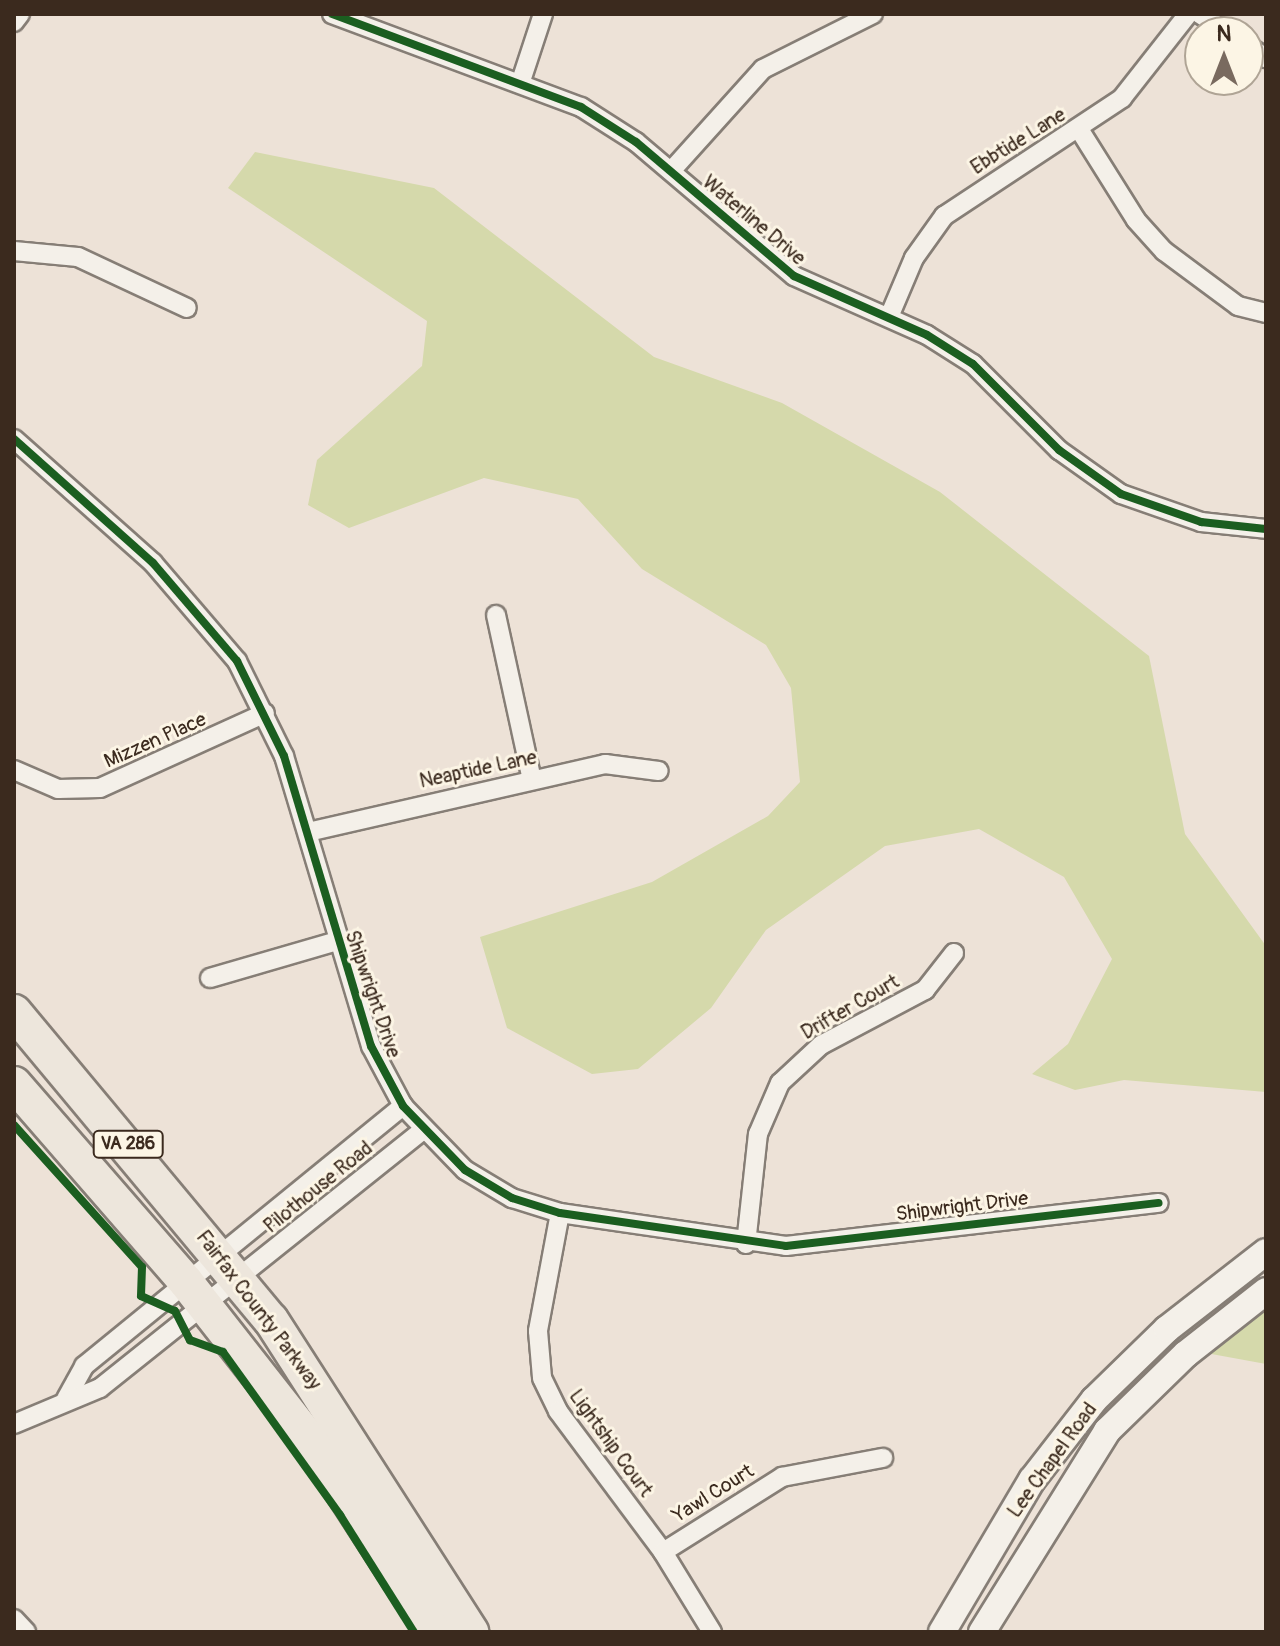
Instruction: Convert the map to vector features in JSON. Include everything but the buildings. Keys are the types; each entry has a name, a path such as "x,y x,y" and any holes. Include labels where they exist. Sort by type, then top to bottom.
{"highway":[{"name":"Fairfax County Parkway","path":"14,1012 230,1266 353,1439 471,1632"},
{"name":"Fairfax County Parkway","path":"14,1084 196,1294 309,1439 434,1632"}],"main road":[{"name":"Lee Chapel Road","path":"942,1632 1067,1432 1167,1329 1266,1252"},
{"name":"Lee Chapel Road","path":"982,1632 1076,1472 1107,1431 1186,1354 1266,1291"},
{"path":"1167,1329 1186,1354"}],"street":[{"path":"14,22 20,14"},
{"name":"Waterline Drive","path":"332,14 521,81 581,107 671,171 794,276 839,301 889,317 973,364 1059,450 1121,494 1201,522 1266,529"},
{"path":"521,81 543,14"},
{"path":"671,171 763,69 873,14"},
{"name":"Ebbtide Lane","path":"889,317 914,258 944,216 1079,129 1135,86 1188,14"},
{"path":"1079,129 1136,220 1164,251 1238,306 1266,313"},
{"path":"14,251 78,257 187,308"},
{"name":"Shipwright Drive","path":"14,439 191,601 237,661 265,713 308,832 337,941 371,1046 403,1106 423,1130 491,1188 560,1213 746,1244 838,1244 1159,1203"},
{"path":"496,615 532,780"},
{"name":"Mizzen Place","path":"14,770 58,789 100,788 265,713"},
{"name":"Neaptide Lane","path":"308,832 618,763 659,771"},
{"path":"210,978 337,941"},
{"name":"Drifter Court","path":"746,1244 758,1134 780,1083 821,1045 925,990 954,953"},
{"name":"Pilothouse Road","path":"230,1266 403,1106"},
{"name":"Pilothouse Road","path":"230,1266 423,1130"},
{"name":"Lightship Court","path":"560,1213 538,1331 542,1378 558,1411 663,1552 712,1632"},
{"path":"14,1424 66,1399 100,1388 196,1294 230,1266"},
{"path":"66,1399 84,1366 196,1294 230,1266"},
{"name":"Yawl Court","path":"663,1552 782,1477 883,1458"},
{"path":"14,1619 26,1632"}],"green space":[{"path":"255,152 434,188 654,357 782,403 940,492 1149,656 1185,834 1266,946 1266,1092 1124,1080 1075,1090 1032,1074 1068,1044 1112,959 1064,877 979,829 885,846 766,930 711,1008 638,1069 592,1074 507,1028 480,937 652,882 768,816 800,782 791,688 766,645 642,569 578,499 484,478 349,528 308,505 317,460 422,366 427,321 228,188"},
{"path":"1266,1306 1266,1364 1206,1353"}],"cycle path":[{"path":"332,14 581,107 636,142 794,276 927,335 973,364 1059,450 1121,494 1201,522 1266,529"},
{"path":"14,439 153,563 237,661 284,756 371,1046 403,1106 465,1170 512,1198 560,1213 786,1246 1159,1203"},
{"path":"14,1125 142,1267 141,1296 175,1311 190,1340 223,1352 340,1515 414,1632"}]}
